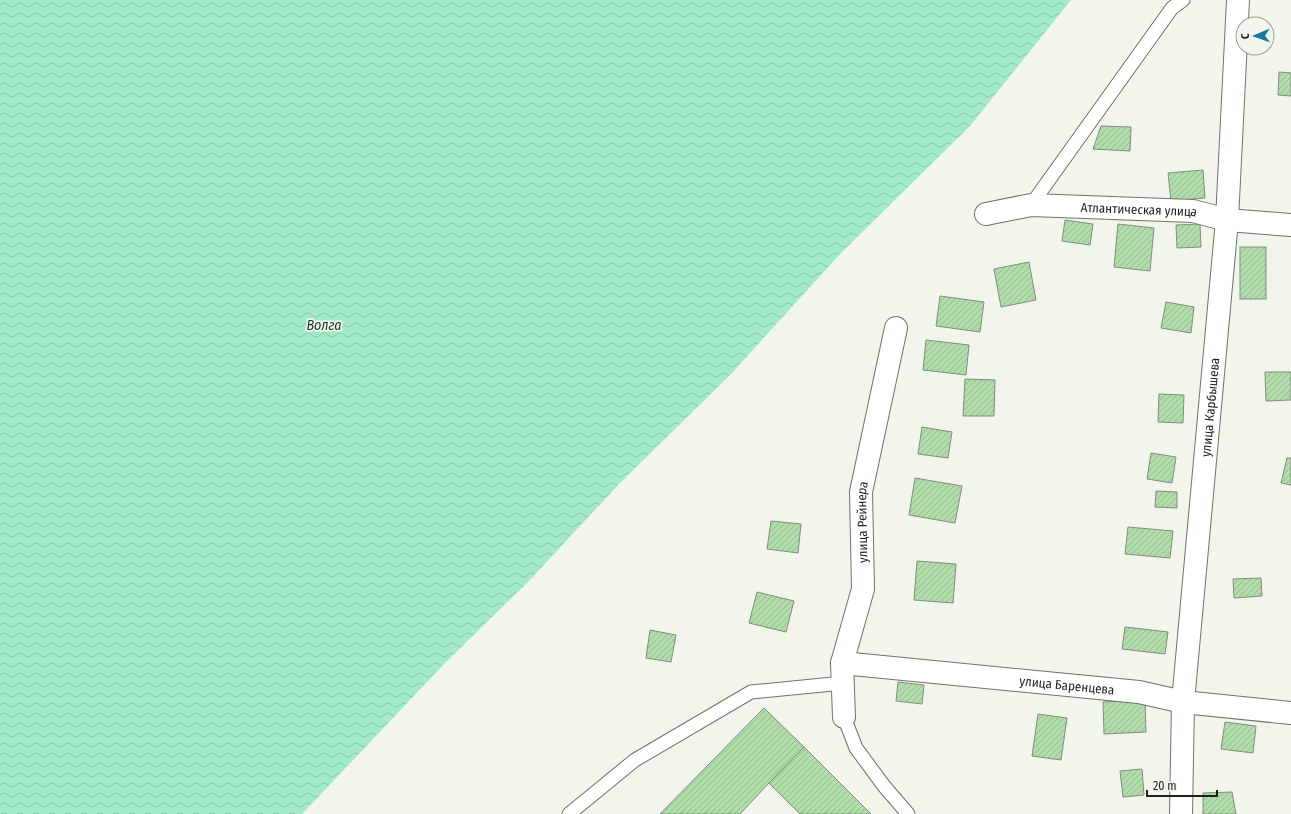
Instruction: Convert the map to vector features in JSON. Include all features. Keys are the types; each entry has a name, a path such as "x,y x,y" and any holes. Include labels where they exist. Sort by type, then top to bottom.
{"street":[{"name":"улица Карбышева","path":"1181,814 1183,702 1226,220 1238,0"},
{"name":"Атлантическая улица","path":"986,214 1031,205 1193,211 1226,220 1291,225"},
{"name":"улица Рейнера","path":"844,717 843,673 863,589 861,492 896,328"},
{"name":"улица Баренцева","path":"843,673 1139,692 1183,702 1291,713"}],"lane":[{"path":"1031,205 1172,8 1182,0"},
{"path":"569,814 635,760 751,692 843,673"},
{"path":"844,717 856,748 884,786 908,814"}],"water":[{"name":"Волга","path":"0,0 1071,0 970,126 840,254 731,374 619,484 528,582 445,663 302,814 0,814"}],"building":[{"path":"1279,72 1291,73 1291,96 1278,95"},
{"path":"1101,126 1131,127 1130,151 1093,149"},
{"path":"1203,170 1205,198 1171,201 1168,173"},
{"path":"1065,220 1093,224 1090,245 1062,241"},
{"path":"1118,224 1154,228 1150,271 1114,267"},
{"path":"1200,224 1201,247 1177,248 1176,225"},
{"path":"1240,247 1266,247 1266,299 1240,299"},
{"path":"1029,262 1036,300 1001,307 994,269"},
{"path":"940,296 984,302 980,332 936,326"},
{"path":"1166,302 1194,307 1191,333 1161,328"},
{"path":"926,340 969,345 966,375 923,370"},
{"path":"1265,372 1291,372 1291,400 1266,401"},
{"path":"965,379 995,380 994,416 963,416"},
{"path":"1159,394 1184,395 1183,423 1158,422"},
{"path":"922,427 952,432 948,458 918,454"},
{"path":"1151,453 1176,457 1172,483 1147,479"},
{"path":"1287,458 1291,458 1291,485 1281,483"},
{"path":"915,478 962,486 955,523 909,515"},
{"path":"1156,491 1177,492 1177,508 1155,507"},
{"path":"771,521 801,524 798,553 767,549"},
{"path":"1128,527 1173,531 1170,558 1125,554"},
{"path":"917,561 956,564 953,603 914,600"},
{"path":"1261,578 1262,596 1234,598 1233,579"},
{"path":"757,592 794,601 786,632 749,623"},
{"path":"1125,627 1168,632 1165,654 1122,649"},
{"path":"650,630 676,635 671,662 646,658"},
{"path":"898,682 924,685 922,704 896,701"},
{"path":"1145,700 1146,732 1104,734 1103,702"},
{"path":"764,708 804,747 740,814 660,814"},
{"path":"1038,714 1067,718 1061,760 1032,756"},
{"path":"1225,722 1256,726 1253,753 1221,749"},
{"path":"804,747 871,814 800,814 769,783"},
{"path":"1142,769 1144,795 1123,797 1120,771"},
{"path":"1232,792 1236,814 1203,814 1203,793"}]}
